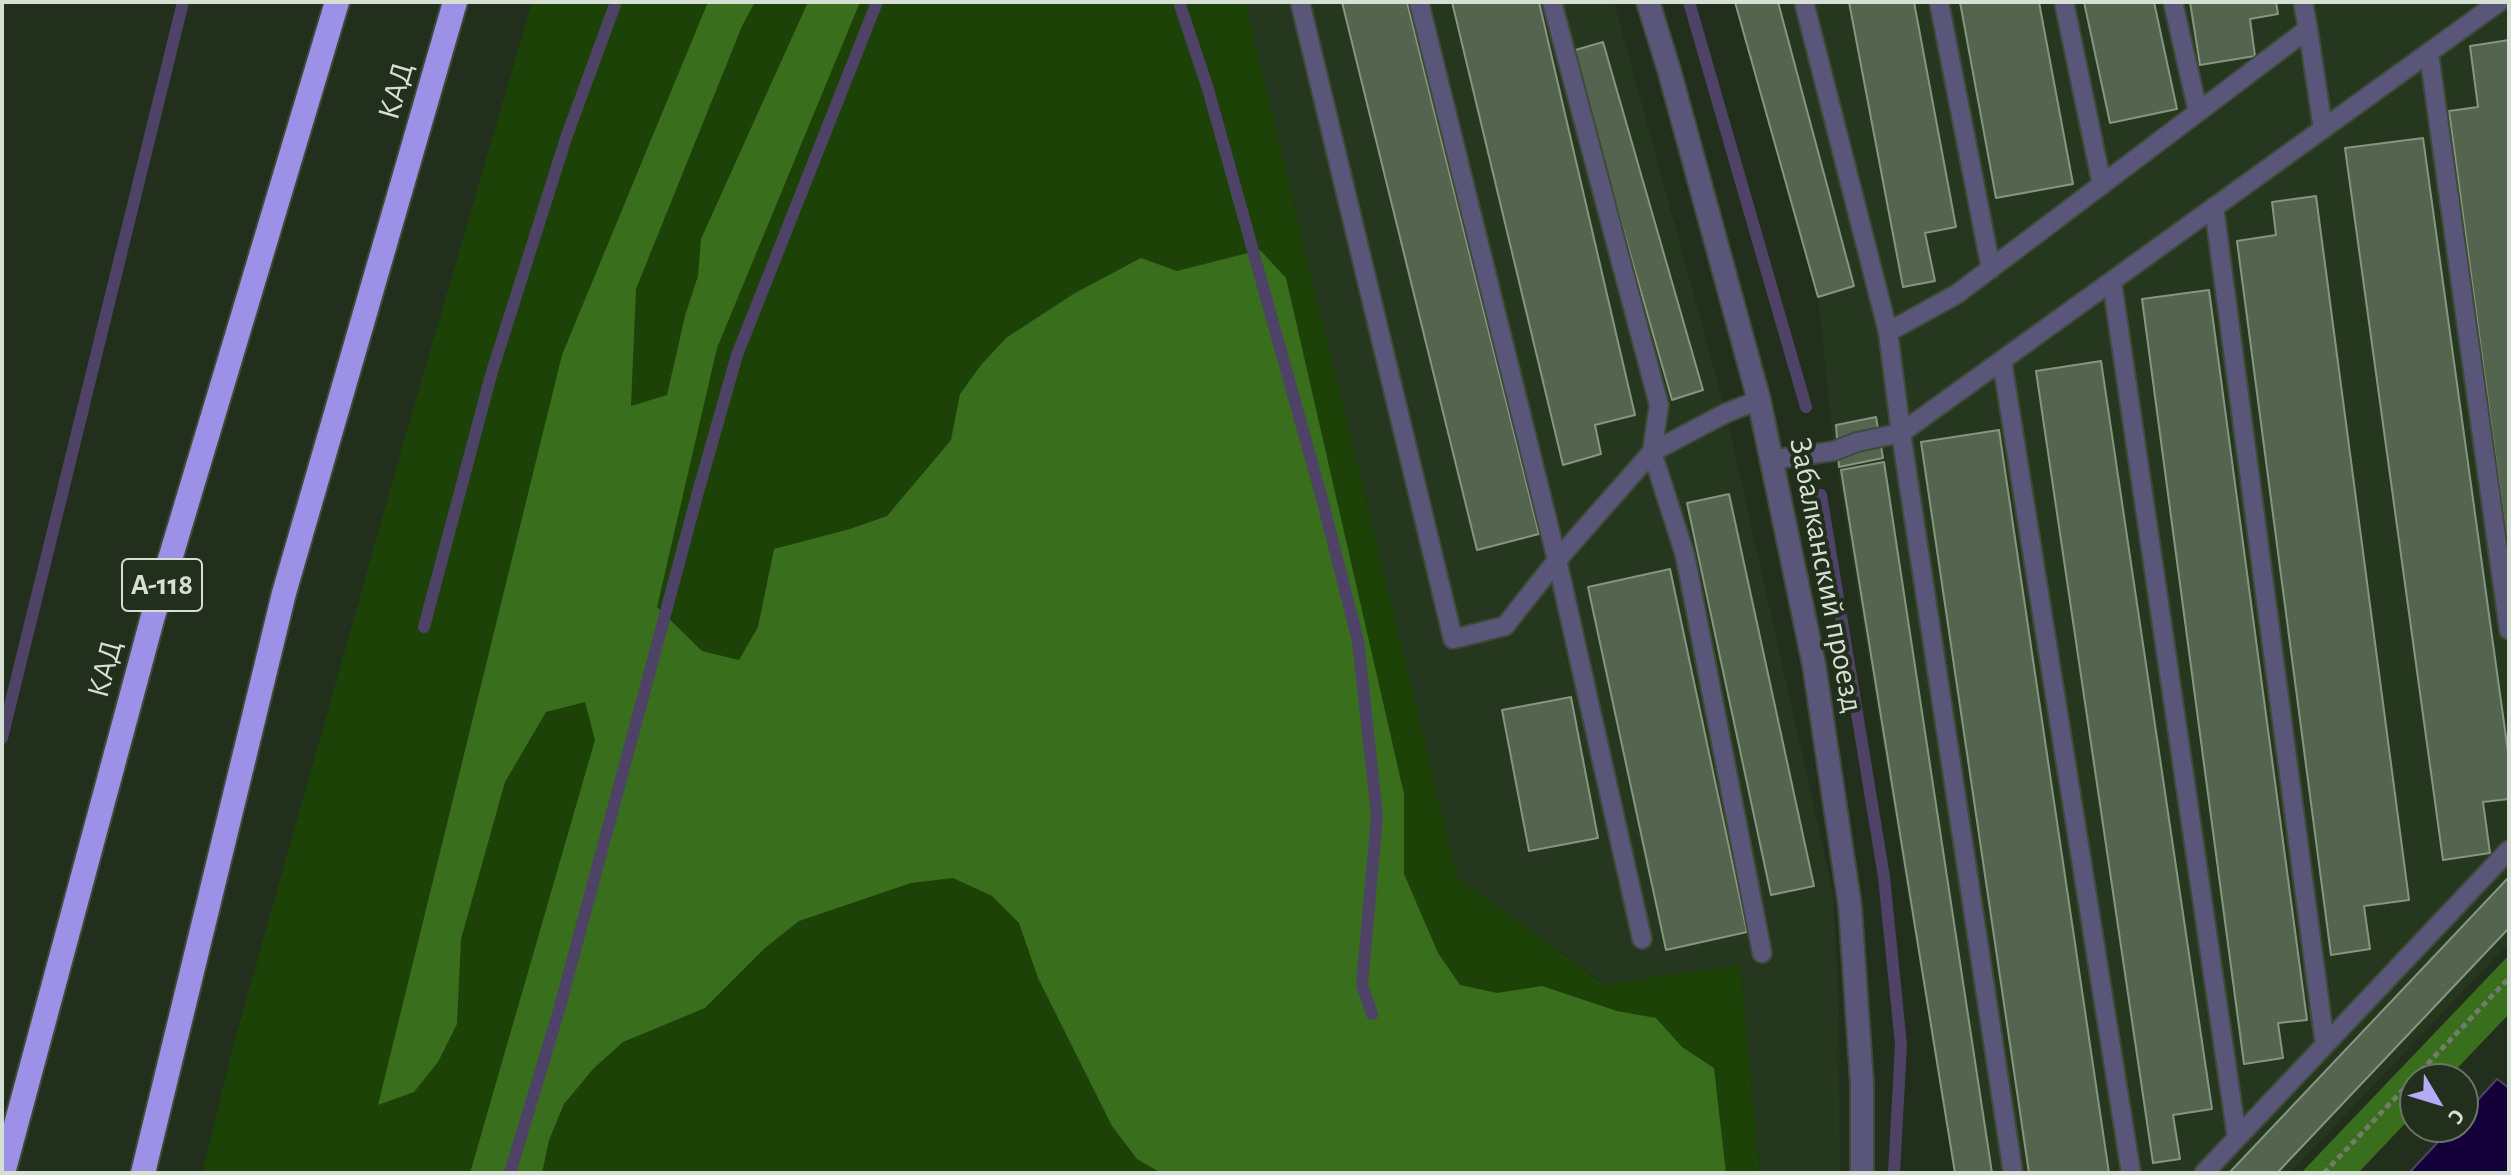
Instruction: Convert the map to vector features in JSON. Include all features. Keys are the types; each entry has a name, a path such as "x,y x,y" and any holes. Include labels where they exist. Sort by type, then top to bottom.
{"highway":[{"name":"КАД","path":"3,1173 153,616 337,2"},
{"name":"КАД","path":"143,1173 284,593 455,2"}],"street":[{"name":"Забалканский проезд","path":"1648,2 1759,400 1814,665 1850,906 1862,1084 1862,1173"}],"lane":[{"path":"1300,2 1453,639 1505,626 1557,560 1652,452 1726,413 1759,400"},
{"path":"1419,2 1557,560 1642,939"},
{"path":"1552,2 1659,405 1652,452 1685,555 1762,953"},
{"path":"1804,2 1888,332 2013,1173"},
{"path":"1939,2 1991,269"},
{"path":"2064,2 2102,185"},
{"path":"2173,2 2198,112"},
{"path":"2303,2 2323,129"},
{"path":"1771,460 1834,451 1857,442 1901,433 2499,2"},
{"path":"1888,332 1957,294 2308,29"},
{"path":"2429,53 2509,630"},
{"path":"2214,207 2325,1045"},
{"path":"2112,282 2237,1138"},
{"path":"2002,361 2131,1173"},
{"path":"2204,1173 2509,850"}],"path":[{"path":"2324,1173 2509,978"}],"shaded area":[{"path":"1245,2 1614,2 1726,413 1833,892 1839,1004 1840,1173 1760,1173 1740,965 1605,984 1458,878"},
{"path":"1735,2 2509,2 2509,943 2290,1173 1954,1173 1834,451 1818,297"},
{"path":"2497,1079 2509,1088 2509,1173 2409,1173 2437,1143 2479,1143 2479,1099"}],"green space":[{"path":"532,2 1245,2 1458,878 1604,984 1740,965 1760,1173 202,1173 234,1043"},
{"path":"708,2 755,2 742,26 636,289 631,406 667,395 685,316 698,276 701,239 808,2 860,2 717,348 657,607 702,651 739,660 758,627 774,549 887,516 951,440 960,394 1006,338 1075,293 1141,258 1177,271 1260,250 1286,278 1404,794 1404,874 1438,953 1460,985 1497,993 1542,986 1617,1011 1656,1018 1682,1047 1714,1068 1726,1173 1161,1173 1137,1159 1112,1126 1038,978 1019,923 992,896 953,878 911,883 799,921 765,948 705,1008 623,1042 593,1069 564,1104 549,1140 542,1173 470,1173 595,740 585,702 546,712 505,782 461,939 457,1024 438,1062 414,1092 378,1105 562,355"},
{"path":"2509,955 2509,1014 2462,1063 2406,1063"},
{"path":"2399,1070 2399,1130 2358,1173 2301,1173"}],"building":[{"path":"1342,2 1407,2 1539,534 1477,550"},
{"path":"1452,2 1539,2 1635,415 1595,425 1601,454 1563,465"},
{"path":"1735,2 1778,2 1854,286 1818,297"},
{"path":"1849,2 1914,2 1956,227 1925,233 1935,281 1903,287"},
{"path":"1960,2 2039,2 2073,184 1996,198"},
{"path":"2084,2 2154,2 2177,109 2110,123"},
{"path":"2190,2 2276,2 2278,14 2250,19 2255,56 2200,65"},
{"path":"2509,40 2509,558 2449,111 2478,107 2470,46"},
{"path":"1603,42 1703,390 1672,400 1572,51"},
{"path":"2423,138 2509,759 2509,799 2483,802 2490,853 2443,860 2345,148"},
{"path":"2316,196 2409,900 2364,906 2370,949 2331,955 2237,241 2276,235 2272,202"},
{"path":"2209,290 2307,1020 2278,1023 2283,1058 2244,1064 2142,299"},
{"path":"2101,361 2212,1109 2173,1115 2180,1159 2153,1163 2036,371"},
{"path":"1876,417 1883,458 1839,467 1836,425"},
{"path":"1999,430 2109,1173 2029,1173 1921,442"},
{"path":"1884,462 1992,1173 1955,1173 1841,470"},
{"path":"1729,494 1814,886 1771,895 1687,503"},
{"path":"1670,569 1747,932 1666,950 1588,587"},
{"path":"1571,697 1598,838 1529,851 1502,710"},
{"path":"2509,877 2509,928 2277,1173 2229,1173"}],"waterway":[{"path":"2,738 183,2"},
{"path":"424,627 491,375 566,138 616,2"},
{"path":"510,1173 559,1010 737,355 877,2"},
{"path":"1179,2 1208,89 1321,495 1358,641 1377,816 1362,985 1372,1014"},
{"path":"1689,2 1806,407"},
{"path":"1821,495 1884,877 1901,1045 1894,1173"}]}
